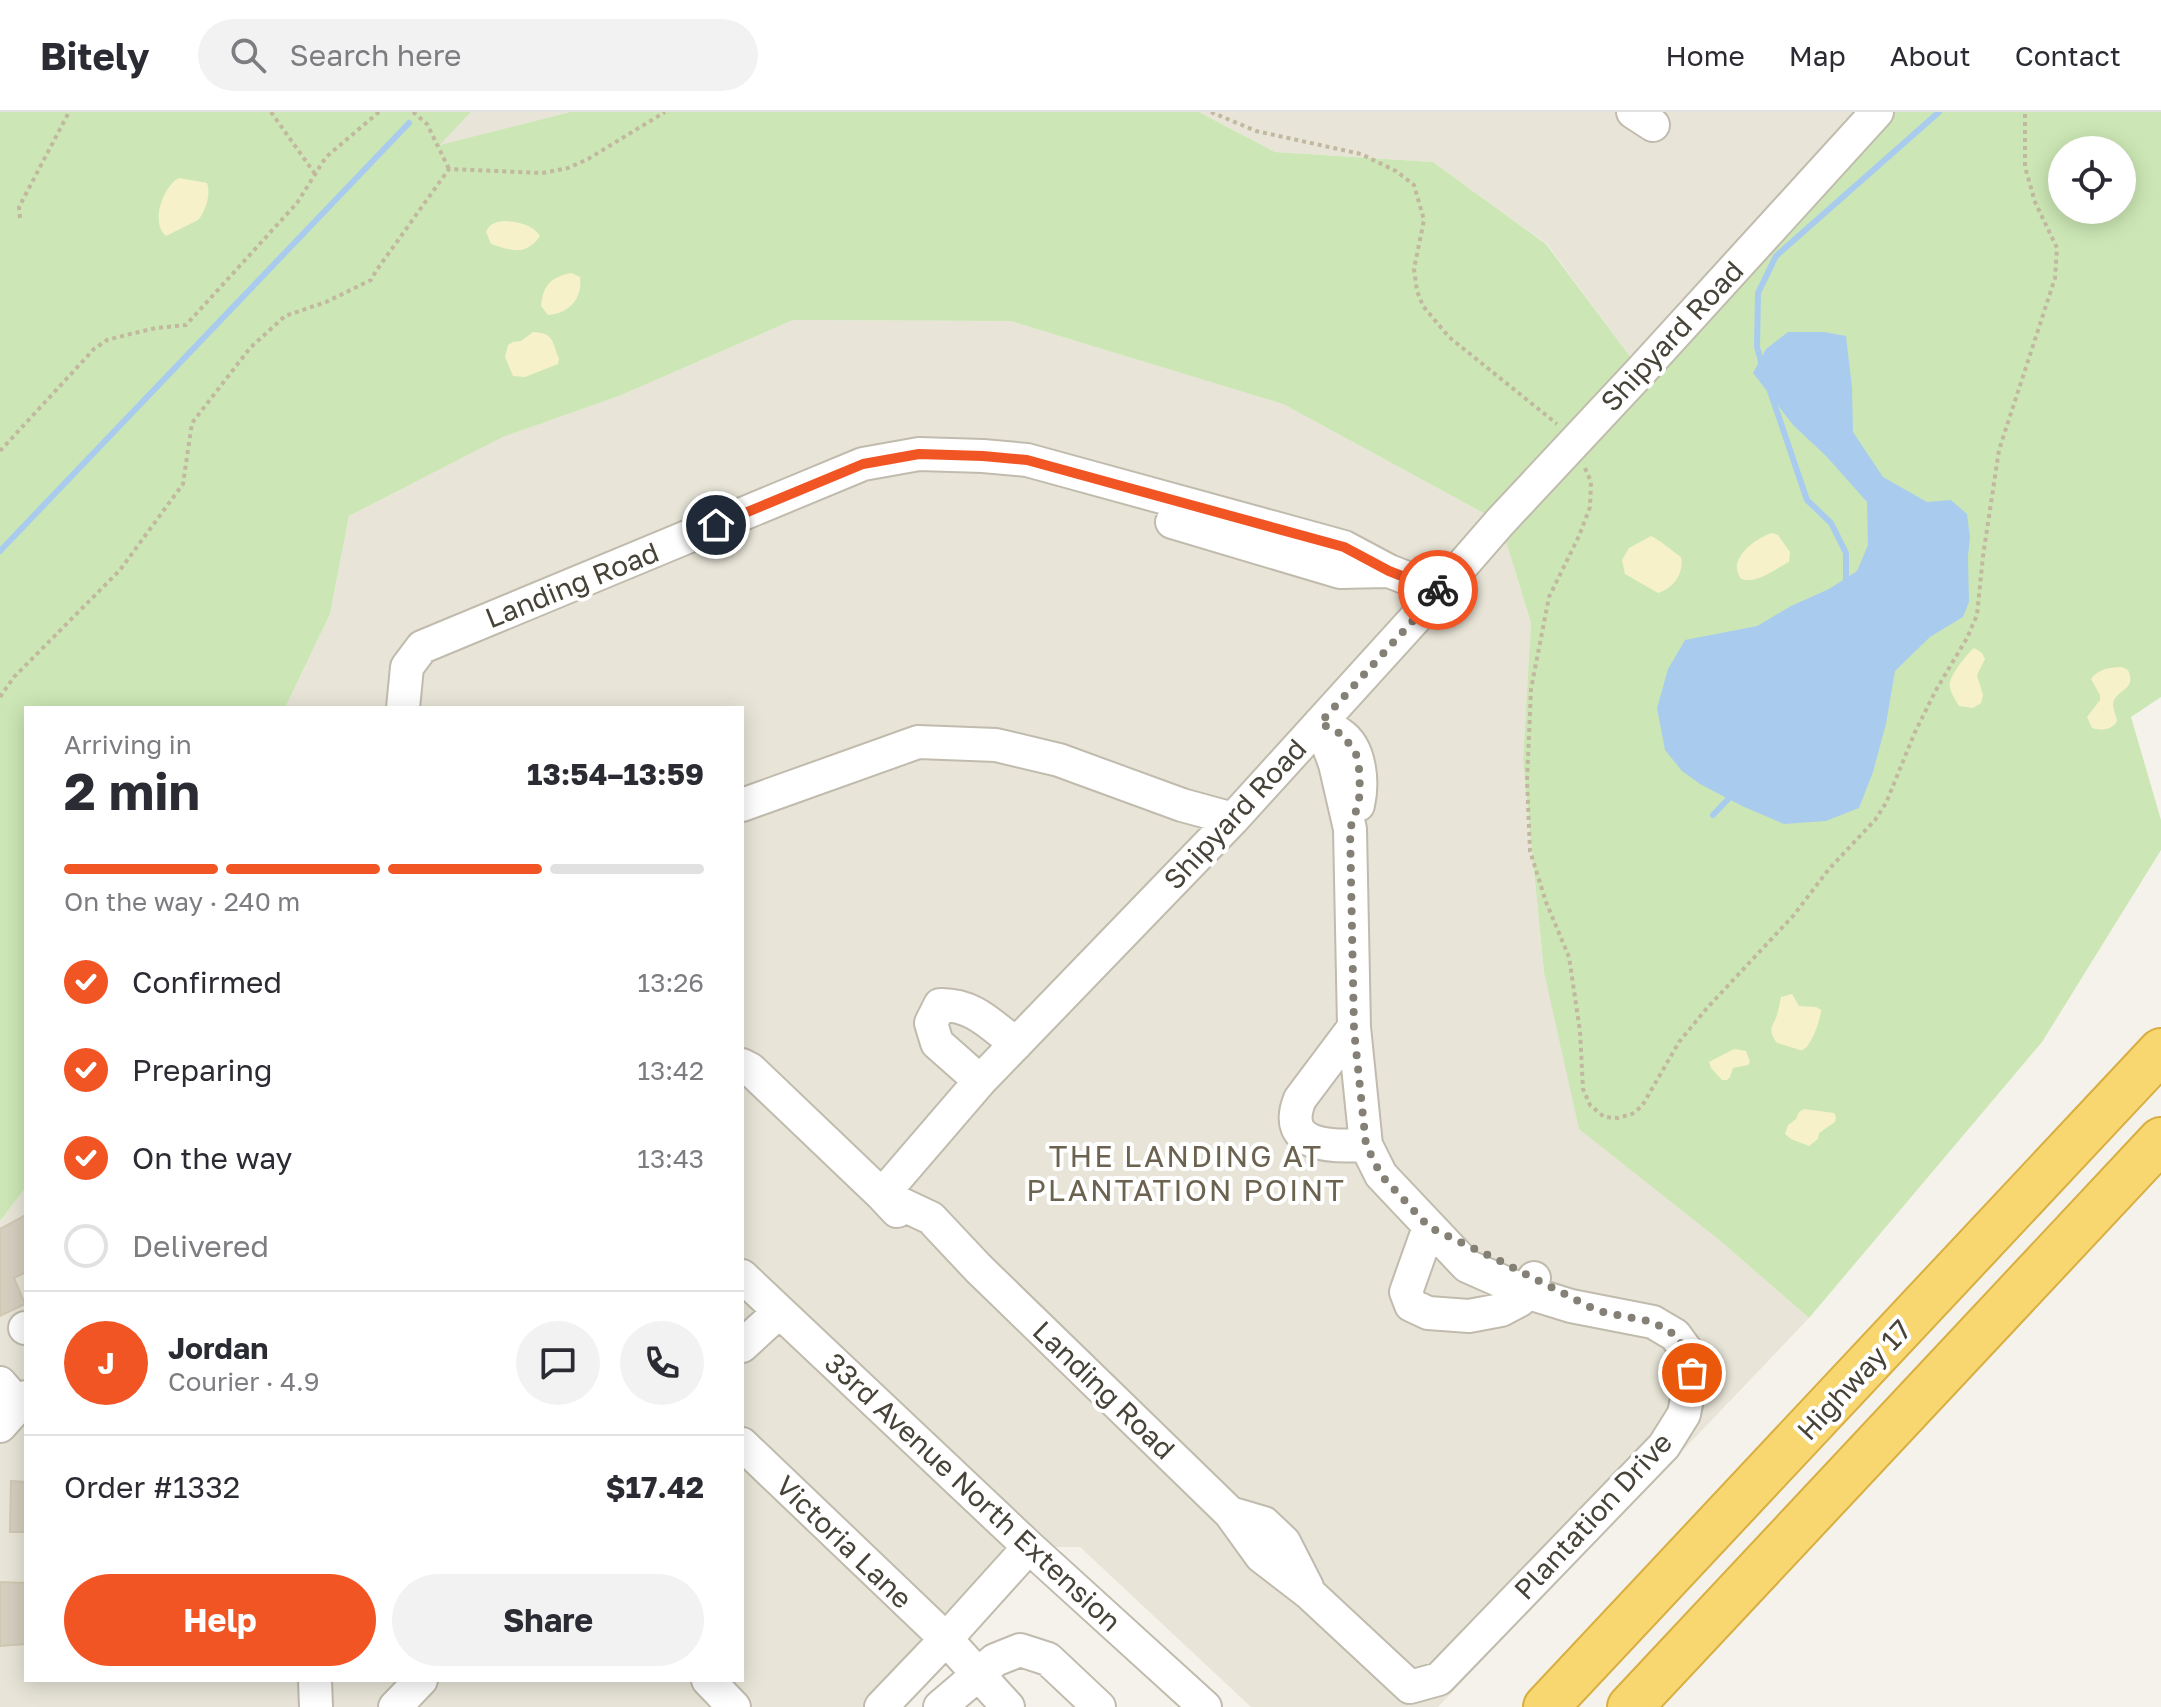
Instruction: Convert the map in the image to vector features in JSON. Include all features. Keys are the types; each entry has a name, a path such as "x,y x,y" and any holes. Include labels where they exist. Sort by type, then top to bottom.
{"highway":[{"name":"Highway 17","path":"1546,1707 2161,1051"},
{"path":"1630,1707 2161,1140"}],"street":[{"name":"Shipyard Road","path":"882,1195 980,1081 1233,819 1500,522 1877,112"},
{"name":"Landing Road","path":"403,706 407,667 422,647 863,464 919,454 975,464 1203,520 1340,572 1389,571 1440,591"},
{"name":"Plantation Drive","path":"1320,723 1335,764 1350,829 1354,1027 1366,1145 1381,1175 1467,1266 1530,1285 1571,1306 1653,1322 1675,1335 1686,1350 1692,1373 1684,1414 1664,1446 1439,1679 1410,1687"},
{"path":"744,804 918,742 996,745 1059,760 1182,805 1233,819"},
{"path":"980,1081 937,1043 931,1023 940,1005 957,1004 975,1012 1016,1044"},
{"path":"1354,1027 1300,1099 1295,1121 1303,1136 1313,1142 1339,1147 1366,1145"},
{"name":"Landing Road","path":"745,1058 903,1218 933,1244 978,1268 1230,1513 1261,1556 1309,1593 1410,1687"},
{"path":"1429,1227 1406,1292 1411,1305 1428,1313 1469,1316 1501,1310 1520,1300 1530,1285"},
{"name":"33rd Avenue North Extension","path":"744,1278 1029,1547 1205,1707"},
{"path":"744,1344 779,1312"},
{"name":"Victoria Lane","path":"744,1446 946,1639 1008,1707"},
{"path":"881,1707 1029,1547"},
{"path":"940,1707 995,1660 1020,1650 1048,1659 1099,1707"},
{"path":"315,1682 316,1707"},
{"path":"395,1707 419,1682"},
{"path":"710,1682 734,1707"}],"path":[{"path":"20,218 19,207 69,112"},
{"path":"271,112 315,174"},
{"path":"0,451 86,358 107,340 156,328 186,325 297,203 326,157 379,112"},
{"path":"413,112 427,124 449,169"},
{"path":"449,169 542,173 568,168 665,112"},
{"path":"1211,112 1256,131 1361,154 1396,171 1414,185 1424,220 1414,269 1423,306 1449,337 1566,432 1591,482 1590,507 1549,597 1531,689 1528,766 1530,851 1546,902 1569,957 1580,1031 1583,1089 1590,1105 1604,1117 1618,1118 1632,1114 1642,1106 1679,1042 1875,820 1886,803 1915,732 1977,615 1999,450 2055,278 2057,248 2035,202 2025,167 2025,112"},
{"path":"0,697 14,677 120,570 183,484 192,423 250,348 285,316 326,302 371,280 449,169"}],"shaded area":[{"path":"471,112 570,112 439,146"},
{"path":"1199,112 1877,112 1641,371 1547,244 1433,162 1275,152"},
{"path":"793,320 1010,321 1283,404 1500,522 1531,623 1523,759 1544,972 1718,1239 1809,1318 1438,1707 1251,1707 1080,1547 1030,1547 881,1707 0,1707 0,1221 24,1190 24,1682 744,1682 744,706 286,706 330,614 349,516 503,437 619,396"}],"green space":[{"path":"0,112 471,112 440,145 570,112 1199,112 1275,152 1433,162 1546,244 1641,371 1884,112 2161,112 2161,697 2131,717 2161,820 2161,850 2042,1042 1809,1318 1718,1239 1579,1129 1544,972 1523,759 1531,623 1500,522 1283,404 1010,321 793,320 619,396 503,437 349,516 330,614 286,706 24,706 24,1190 0,1221"}],"sand":[{"path":"179,178 207,183 207,202 198,220 166,236 159,223 160,205 168,189"},
{"path":"504,221 529,226 540,236 529,247 518,250 491,244 487,229"},
{"path":"571,273 580,277 577,298 562,312 548,315 541,306 546,287 558,277"},
{"path":"533,332 543,333 551,339 559,358 558,364 525,377 513,376 505,357 508,345 521,341"},
{"path":"1772,533 1778,535 1790,552 1789,562 1758,578 1742,579 1737,567 1738,560 1753,543"},
{"path":"1651,536 1681,557 1677,579 1669,588 1658,593 1625,574 1622,560 1629,548"},
{"path":"1974,648 1985,659 1977,675 1983,695 1981,703 1973,708 1959,706 1950,684 1958,667"},
{"path":"2122,667 2128,670 2130,681 2113,702 2117,721 2106,729 2092,728 2087,717 2100,700 2100,695 2091,679 2101,671"},
{"path":"1792,994 1799,1006 1821,1010 1812,1039 1802,1050 1777,1043 1772,1034 1781,997"},
{"path":"1734,1049 1746,1051 1750,1062 1733,1068 1730,1077 1722,1080 1709,1062"},
{"path":"1804,1109 1834,1113 1836,1117 1835,1122 1819,1133 1818,1139 1809,1146 1785,1134 1788,1125"}],"water":[{"path":"1788,332 1824,332 1846,336 1853,432 1883,477 1927,502 1951,500 1967,514 1970,537 1969,602 1963,617 1930,637 1895,671 1886,724 1859,808 1826,821 1784,824 1742,806 1682,771 1665,750 1657,708 1668,669 1685,640 1757,626 1829,589 1857,571 1868,545 1867,502 1793,425 1753,373 1766,349"}],"building":[{"path":"24,1216 24,1273 14,1278 24,1304 0,1316 0,1229"},
{"path":"11,1481 24,1482 24,1532 10,1532"},
{"path":"0,1582 24,1583 24,1644 0,1646"}],"waterway":[{"path":"1762,365 1757,347 1758,293 1776,256 1939,112"},
{"path":"0,551 409,123"},
{"path":"1770,391 1807,500 1831,523 1846,553 1846,584"},
{"path":"1713,815 1732,795"}],"way so far":[{"path":"1438,590 1320,723 1343,735 1356,754 1360,774 1359,802 1350,829 1354,1027 1366,1145 1381,1175 1429,1227 1598,1311 1653,1322 1675,1335 1686,1350 1692,1373"}],"district":[{"name":"THE LANDING AT PLANTATION POINT","path":"1186,1174"}],"route":[{"path":"716,525 863,464 919,454 983,456 1027,460 1344,547 1389,571 1438,590"}]}
